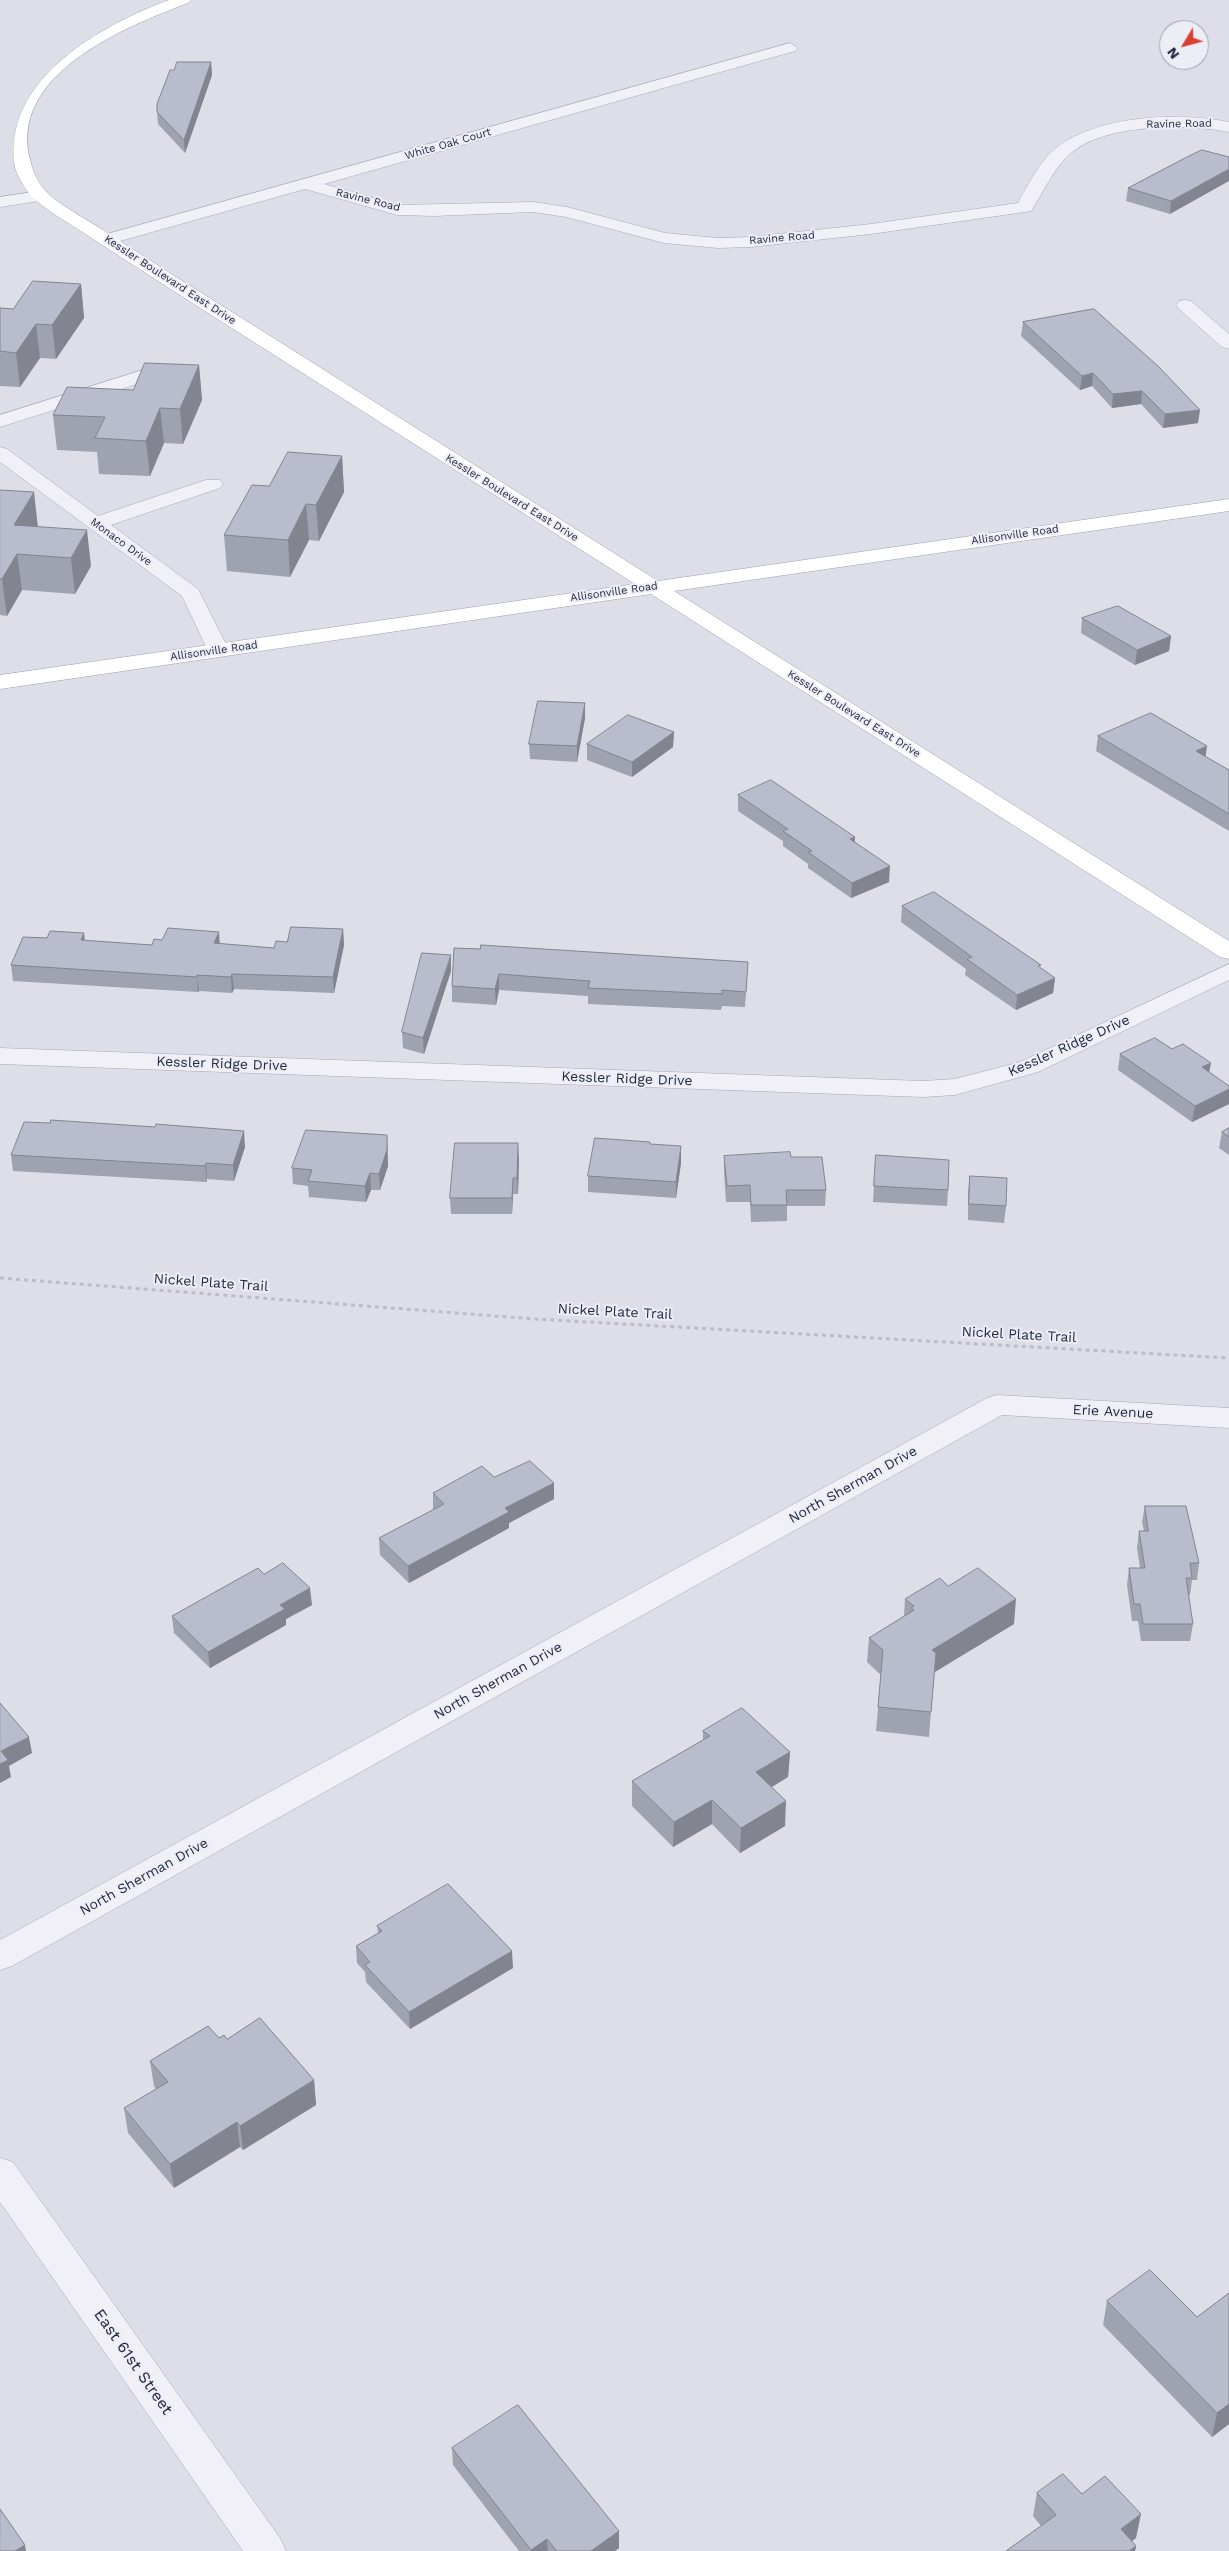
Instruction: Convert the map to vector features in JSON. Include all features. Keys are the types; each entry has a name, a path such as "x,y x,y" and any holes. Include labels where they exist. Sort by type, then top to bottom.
{"main road":[{"name":"Kessler Boulevard East Drive","path":"183,0 124,24 76,51 36,89 22,118 18,132 24,170 40,196 106,240 1229,952"},
{"name":"Allisonville Road","path":"0,682 1229,505"}],"street":[{"name":"White Oak Court","path":"106,240 790,48"},
{"name":"Ravine Road","path":"305,184 397,210 434,211 534,207 567,212 664,238 707,242 751,242 871,229 1026,207 1030,194 1066,149 1097,134 1126,126 1168,123 1215,123 1229,127"},
{"path":"0,202 40,196"},
{"path":"1185,305 1229,343"},
{"path":"0,421 149,374"},
{"name":"Monaco Drive","path":"0,453 191,593 218,650"},
{"path":"96,523 213,484"},
{"path":"18,494 45,486"},
{"name":"Kessler Ridge Drive","path":"0,1056 923,1089 955,1086 1002,1076 1022,1069 1229,970"},
{"name":"Erie Avenue","path":"997,1405 1229,1418"},
{"name":"North Sherman Drive","path":"0,1956 997,1405"},
{"name":"East 61st Street","path":"0,2174 266,2551"}],"path":[{"name":"Nickel Plate Trail","path":"0,1278 535,1319 1229,1358"}],"building":[{"path":"177,62 211,62 184,140 157,112 157,104 170,70 174,70"},
{"path":"1202,150 1229,157 1229,169 1171,201 1128,188 1185,158"},
{"path":"33,281 81,284 52,325 36,324 16,353 0,351 0,308 13,309"},
{"path":"1094,309 1158,366 1200,410 1165,414 1142,391 1113,394 1093,373 1082,376 1023,322"},
{"path":"145,363 199,365 180,409 160,408 146,441 95,438 105,417 53,415 67,387 133,390"},
{"path":"288,452 342,456 316,505 306,504 288,540 224,535 252,485 269,486"},
{"path":"0,490 34,492 14,525 87,530 71,558 17,554 2,579 0,579"},
{"path":"1118,606 1171,636 1137,650 1082,618"},
{"path":"538,701 585,703 577,746 529,744"},
{"path":"1151,713 1207,746 1196,751 1229,770 1229,814 1098,736"},
{"path":"628,715 674,732 632,762 587,744"},
{"path":"771,780 855,837 850,839 890,866 852,883 808,852 812,851 783,831 788,829 738,795"},
{"path":"934,892 1041,965 1038,966 1055,978 1017,995 967,959 972,957 902,906"},
{"path":"291,927 343,929 333,977 232,974 231,977 197,975 197,977 11,965 23,937 47,938 50,931 84,933 81,940 152,945 154,939 162,940 168,928 219,932 214,943 274,948 276,941 287,942"},
{"path":"481,945 748,962 746,992 722,990 722,994 588,988 590,981 499,974 495,989 452,986 454,948 480,949"},
{"path":"422,953 451,955 423,1038 402,1032"},
{"path":"1155,1038 1172,1049 1183,1044 1211,1063 1202,1067 1229,1086 1229,1089 1195,1106 1120,1054"},
{"path":"51,1120 155,1127 156,1124 244,1131 233,1165 206,1163 205,1166 11,1155 24,1122 50,1123"},
{"path":"1229,1128 1229,1137 1222,1132"},
{"path":"306,1130 387,1135 387,1150 379,1174 370,1173 365,1186 308,1181 312,1170 292,1168"},
{"path":"595,1138 681,1146 676,1182 588,1176"},
{"path":"455,1143 518,1143 517,1178 513,1178 512,1198 450,1198"},
{"path":"790,1152 791,1157 822,1157 826,1190 786,1190 787,1205 751,1205 750,1185 727,1186 724,1156"},
{"path":"876,1155 949,1160 948,1190 874,1186"},
{"path":"970,1176 1007,1178 1006,1206 969,1204"},
{"path":"530,1461 554,1483 505,1508 509,1512 408,1566 379,1538 444,1504 433,1493 482,1466 494,1477"},
{"path":"1145,1506 1186,1506 1199,1563 1190,1563 1192,1578 1186,1578 1193,1624 1143,1624 1140,1604 1134,1604 1129,1568 1145,1568 1139,1531 1148,1531"},
{"path":"283,1563 310,1588 280,1605 285,1609 208,1652 172,1616 258,1568 264,1574"},
{"path":"978,1568 1016,1599 932,1650 936,1653 931,1712 878,1707 883,1650 869,1638 914,1610 911,1608 914,1606 905,1599 940,1578 948,1586"},
{"path":"0,1703 29,1737 1,1751 8,1760 0,1764"},
{"path":"742,1708 790,1752 756,1772 786,1801 741,1828 712,1800 674,1822 632,1781 710,1736 703,1731"},
{"path":"448,1884 512,1951 409,2012 365,1965 370,1962 356,1946 382,1931 377,1926"},
{"path":"260,2018 314,2080 240,2126 237,2122 170,2164 124,2108 168,2082 150,2061 208,2026 219,2038 224,2035 227,2039"},
{"path":"1150,2270 1197,2317 1229,2293 1229,2404 1217,2413 1107,2301"},
{"path":"518,2405 619,2531 591,2551 557,2551 547,2539 531,2550 452,2448"},
{"path":"1063,2474 1082,2494 1105,2476 1141,2514 1121,2529 1136,2546 1129,2551 1006,2551 1056,2515 1037,2493"},
{"path":"0,2509 25,2545 15,2551 0,2551"}]}
